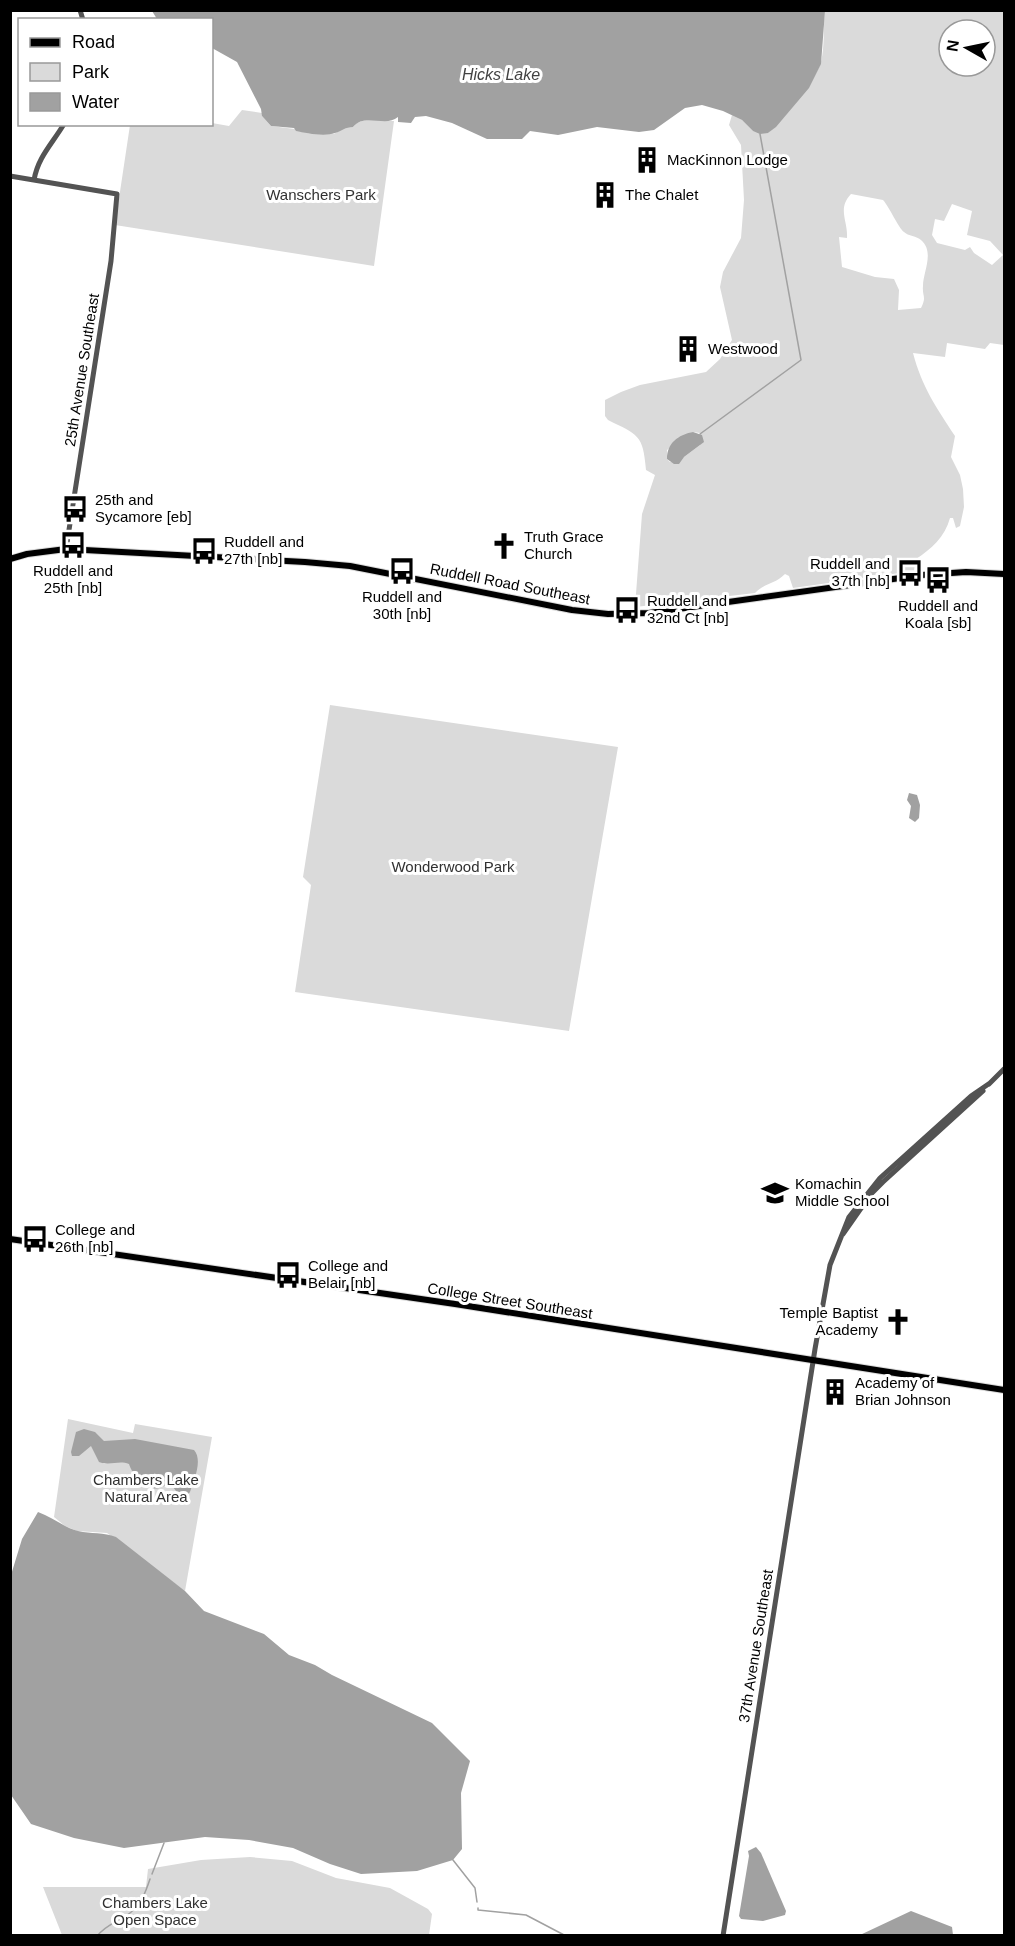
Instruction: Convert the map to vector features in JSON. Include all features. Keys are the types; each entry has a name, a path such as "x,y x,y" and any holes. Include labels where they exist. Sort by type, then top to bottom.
{"main road":[{"name":"Ruddell Road Southeast","path":"10,559 27,554 66,549 350,566 572,610 618,614 649,613 922,575 966,572 1005,574"},
{"name":"College Street Southeast","path":"10,1239 455,1304 1005,1390"}],"street":[{"path":"10,176 34,180 36,167 44,151 63,126"},
{"name":"25th Avenue Southeast","path":"34,180 117,194 111,261 66,549"},
{"name":"37th Avenue Southeast","path":"723,1935 830,1265 840,1238 871,1194 1005,1070"}],"green space":[{"path":"825,11 1004,11 1004,345 990,343 985,349 947,343 945,357 913,353 925,387 955,436 951,457 960,475 963,489 964,507 960,526 956,528 953,518 950,518 937,542 916,559 914,571 793,588 789,576 785,574 755,593 635,607 642,514 655,475 646,470 643,449 637,437 605,416 605,400 640,385 706,372 720,359 732,340 720,287 723,272 741,238 744,200 741,145 729,125 732,115 742,120 753,131 768,133 806,89 818,69 823,50","holes":["851,194 883,200 902,230 925,245 928,256 923,280 924,301 921,308 898,310 899,290 894,279 875,277 842,267 839,237 847,238 844,210","952,204 972,211 967,235 990,241 1003,255 992,265 974,253 970,247 965,250 937,243 932,235 935,219 944,221","693,432 700,433 700,445 684,457 670,462 667,459 667,450"]},
{"name":"Wanschers Park","path":"242,110 262,113 271,126 334,134 362,121 394,121 374,266 115,225 130,126 213,126 213,123 229,126"},
{"name":"Wonderwood Park","path":"330,705 618,747 569,1031 295,992 311,885 303,877"},
{"name":"Chambers Lake Natural Area","path":"68,1419 133,1433 135,1424 212,1437 185,1591 107,1533 77,1531 65,1526 54,1517"},
{"name":"Chambers Lake Open Space","path":"250,1857 292,1861 336,1878 390,1888 428,1909 432,1914 429,1935 62,1935 43,1887 146,1887 148,1869 201,1860"}],"water":[{"name":"Hicks Lake","path":"152,11 825,11 821,64 809,88 776,127 768,133 760,134 753,131 742,120 702,105 685,108 654,130 639,132 597,127 558,135 530,131 522,139 487,139 452,123 426,116 415,117 411,123 398,122 398,117 387,121 363,121 353,127 326,135 271,126 262,116 261,109 237,62 213,49 213,18 156,18"},
{"path":"693,432 702,435 704,442 684,457 679,464 674,464 667,459 671,444 683,435"},
{"path":"909,793 917,795 920,805 919,818 915,822 909,818 911,806 907,800"},
{"path":"84,1429 95,1432 104,1441 135,1439 194,1450 197,1454 198,1465 190,1492 187,1496 179,1495 170,1483 156,1489 146,1486 137,1478 129,1464 99,1462 91,1446 79,1456 72,1456 76,1432"},
{"path":"38,1512 73,1530 116,1537 185,1591 204,1611 264,1634 289,1655 315,1665 432,1723 470,1761 461,1793 462,1849 453,1860 417,1871 361,1874 293,1848 249,1840 205,1837 124,1848 74,1838 31,1824 11,1795 11,1575 22,1539"},
{"path":"756,1847 761,1853 786,1911 785,1915 763,1921 741,1919 739,1916 748,1851"},
{"path":"911,1911 952,1927 953,1935 860,1935"}],"waterway":[{"path":"700,434 801,360 760,134"},
{"path":"152,1874 164,1843"},
{"path":"453,1860 475,1888 477,1902"},
{"path":"97,1936 105,1928 134,1910 143,1897 150,1879"},
{"path":"478,1908 478,1910 526,1915 566,1936"}],"place":[{"name":"MacKinnon Lodge","path":"647,160"},
{"name":"The Chalet","path":"605,195"},
{"name":"Westwood","path":"688,349"},
{"name":"25th and Sycamore [eb]","path":"75,509"},
{"name":"Ruddell and 25th [nb]","path":"73,545"},
{"name":"Truth Grace Church","path":"504,546"},
{"name":"Ruddell and 27th [nb]","path":"204,551"},
{"name":"Ruddell and 30th [nb]","path":"402,571"},
{"name":"Ruddell and 37th [nb]","path":"910,573"},
{"name":"Ruddell and Koala [sb]","path":"938,580"},
{"name":"Ruddell and 32nd Ct [nb]","path":"627,610"},
{"name":"Komachin Middle School","path":"775,1193"},
{"name":"College and 26th [nb]","path":"35,1239"},
{"name":"College and Belair [nb]","path":"288,1275"},
{"name":"Temple Baptist Academy","path":"898,1322"},
{"name":"Academy of Brian Johnson","path":"835,1392"}]}
